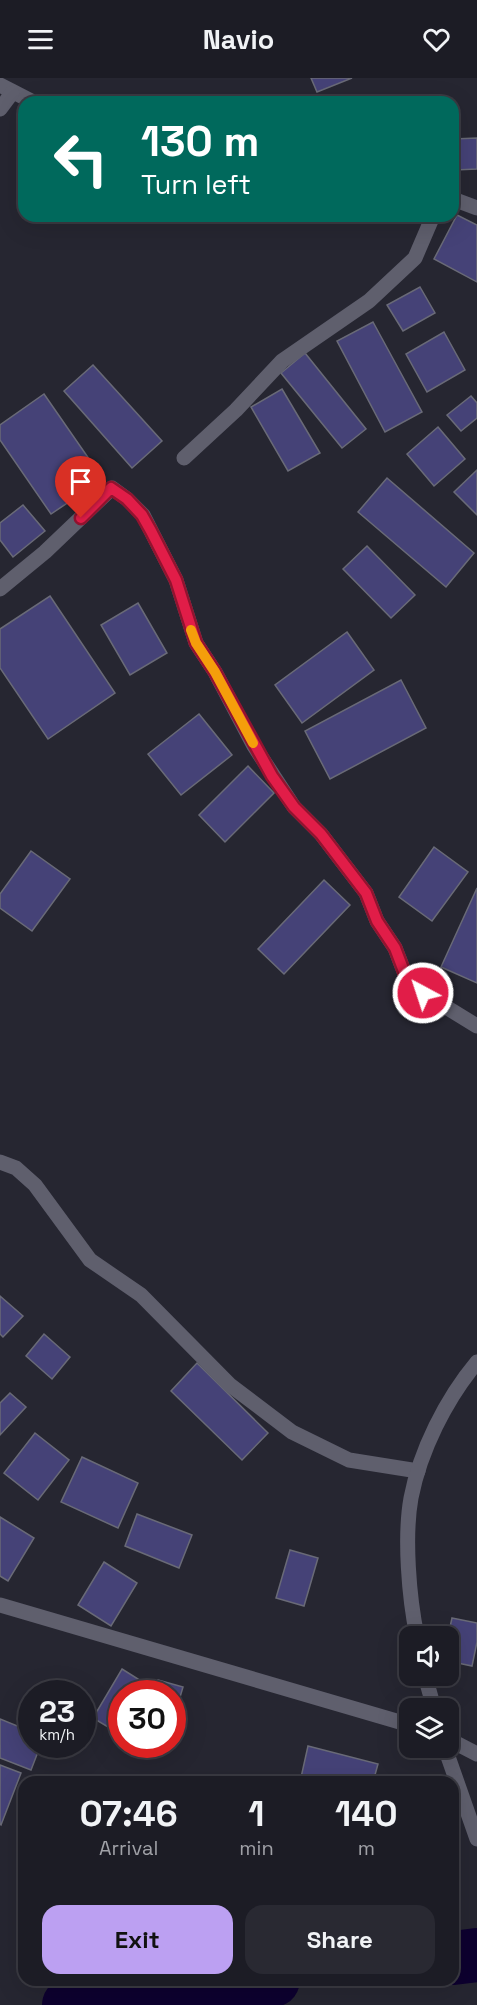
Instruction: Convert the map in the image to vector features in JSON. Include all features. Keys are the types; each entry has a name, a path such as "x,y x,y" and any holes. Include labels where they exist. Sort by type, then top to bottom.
{"street":[{"path":"0,109 6,89 21,96"},
{"path":"459,201 477,208"},
{"path":"184,458 236,410 282,361 369,301 415,258 430,222"},
{"path":"0,589 45,552 111,488 127,499 142,515 160,547 176,580 196,643 215,672 272,776 294,807 321,834 366,893 377,921 395,948 405,974 423,993 477,1026"},
{"path":"0,1162 16,1168 35,1185 90,1260 141,1295 230,1385 292,1432 349,1460 418,1471"},
{"path":"416,1626 408,1553 411,1501 418,1471 433,1436 462,1381 477,1362"},
{"path":"0,1605 399,1722"},
{"path":"459,1745 477,1754"},
{"path":"449,1758 455,1776"},
{"path":"459,1788 477,1839"}],"building":[{"path":"311,78 352,78 317,92"},
{"path":"477,138 477,169 459,170 459,139"},
{"path":"459,216 477,225 477,282 434,259 453,222 459,222"},
{"path":"420,287 435,313 403,331 387,305"},
{"path":"373,322 422,412 385,432 337,341"},
{"path":"444,332 465,370 427,392 406,354"},
{"path":"305,353 366,429 342,448 281,373"},
{"path":"93,365 162,441 132,468 64,391"},
{"path":"282,389 320,453 288,471 251,407"},
{"path":"44,394 103,479 51,514 0,440 0,425"},
{"path":"471,396 477,403 477,418 461,431 447,415"},
{"path":"438,427 465,459 434,486 407,454"},
{"path":"477,470 477,515 454,492"},
{"path":"387,478 474,553 446,587 358,512"},
{"path":"23,505 45,531 13,557 0,540 0,523"},
{"path":"367,546 415,595 391,618 343,569"},
{"path":"50,596 115,693 48,739 0,668 0,629"},
{"path":"138,603 167,653 130,675 101,625"},
{"path":"347,632 374,670 302,723 275,685"},
{"path":"401,680 426,728 330,779 305,731"},
{"path":"199,714 232,755 181,795 148,754"},
{"path":"248,766 274,793 225,842 199,815"},
{"path":"434,847 468,872 432,921 399,897"},
{"path":"31,851 70,879 32,931 0,908 0,894"},
{"path":"324,880 350,905 284,974 258,949"},
{"path":"477,888 477,983 441,967"},
{"path":"0,1296 23,1316 3,1337 0,1334"},
{"path":"44,1334 70,1357 52,1379 26,1356"},
{"path":"197,1363 268,1433 242,1460 171,1391"},
{"path":"10,1393 26,1407 0,1435 0,1403"},
{"path":"35,1433 69,1460 38,1500 4,1473"},
{"path":"82,1457 138,1483 118,1528 61,1502"},
{"path":"137,1514 192,1535 179,1568 125,1546"},
{"path":"0,1517 34,1538 8,1581 0,1576"},
{"path":"290,1550 318,1558 304,1606 276,1598"},
{"path":"104,1562 137,1583 111,1626 78,1605"},
{"path":"452,1618 477,1623 477,1642 472,1666 459,1663 459,1626 450,1626"},
{"path":"122,1669 140,1680 115,1680"},
{"path":"108,1693 108,1727 96,1720 96,1713"},
{"path":"0,1719 18,1726 18,1758 36,1758 31,1770 0,1758"},
{"path":"308,1746 378,1764 375,1776 301,1776"},
{"path":"0,1765 21,1773 0,1824"}],"waterway":[{"path":"459,1957 477,1955"},
{"path":"69,2005 224,1986"}],"slow traffic":[{"path":"191,630 196,643 215,672 253,743"}],"route":[{"path":"81,518 111,488 127,499 142,515 176,580 183,610 196,643 215,672 254,746 294,807 321,834 366,893 377,921 395,948 405,974 423,993"}]}
